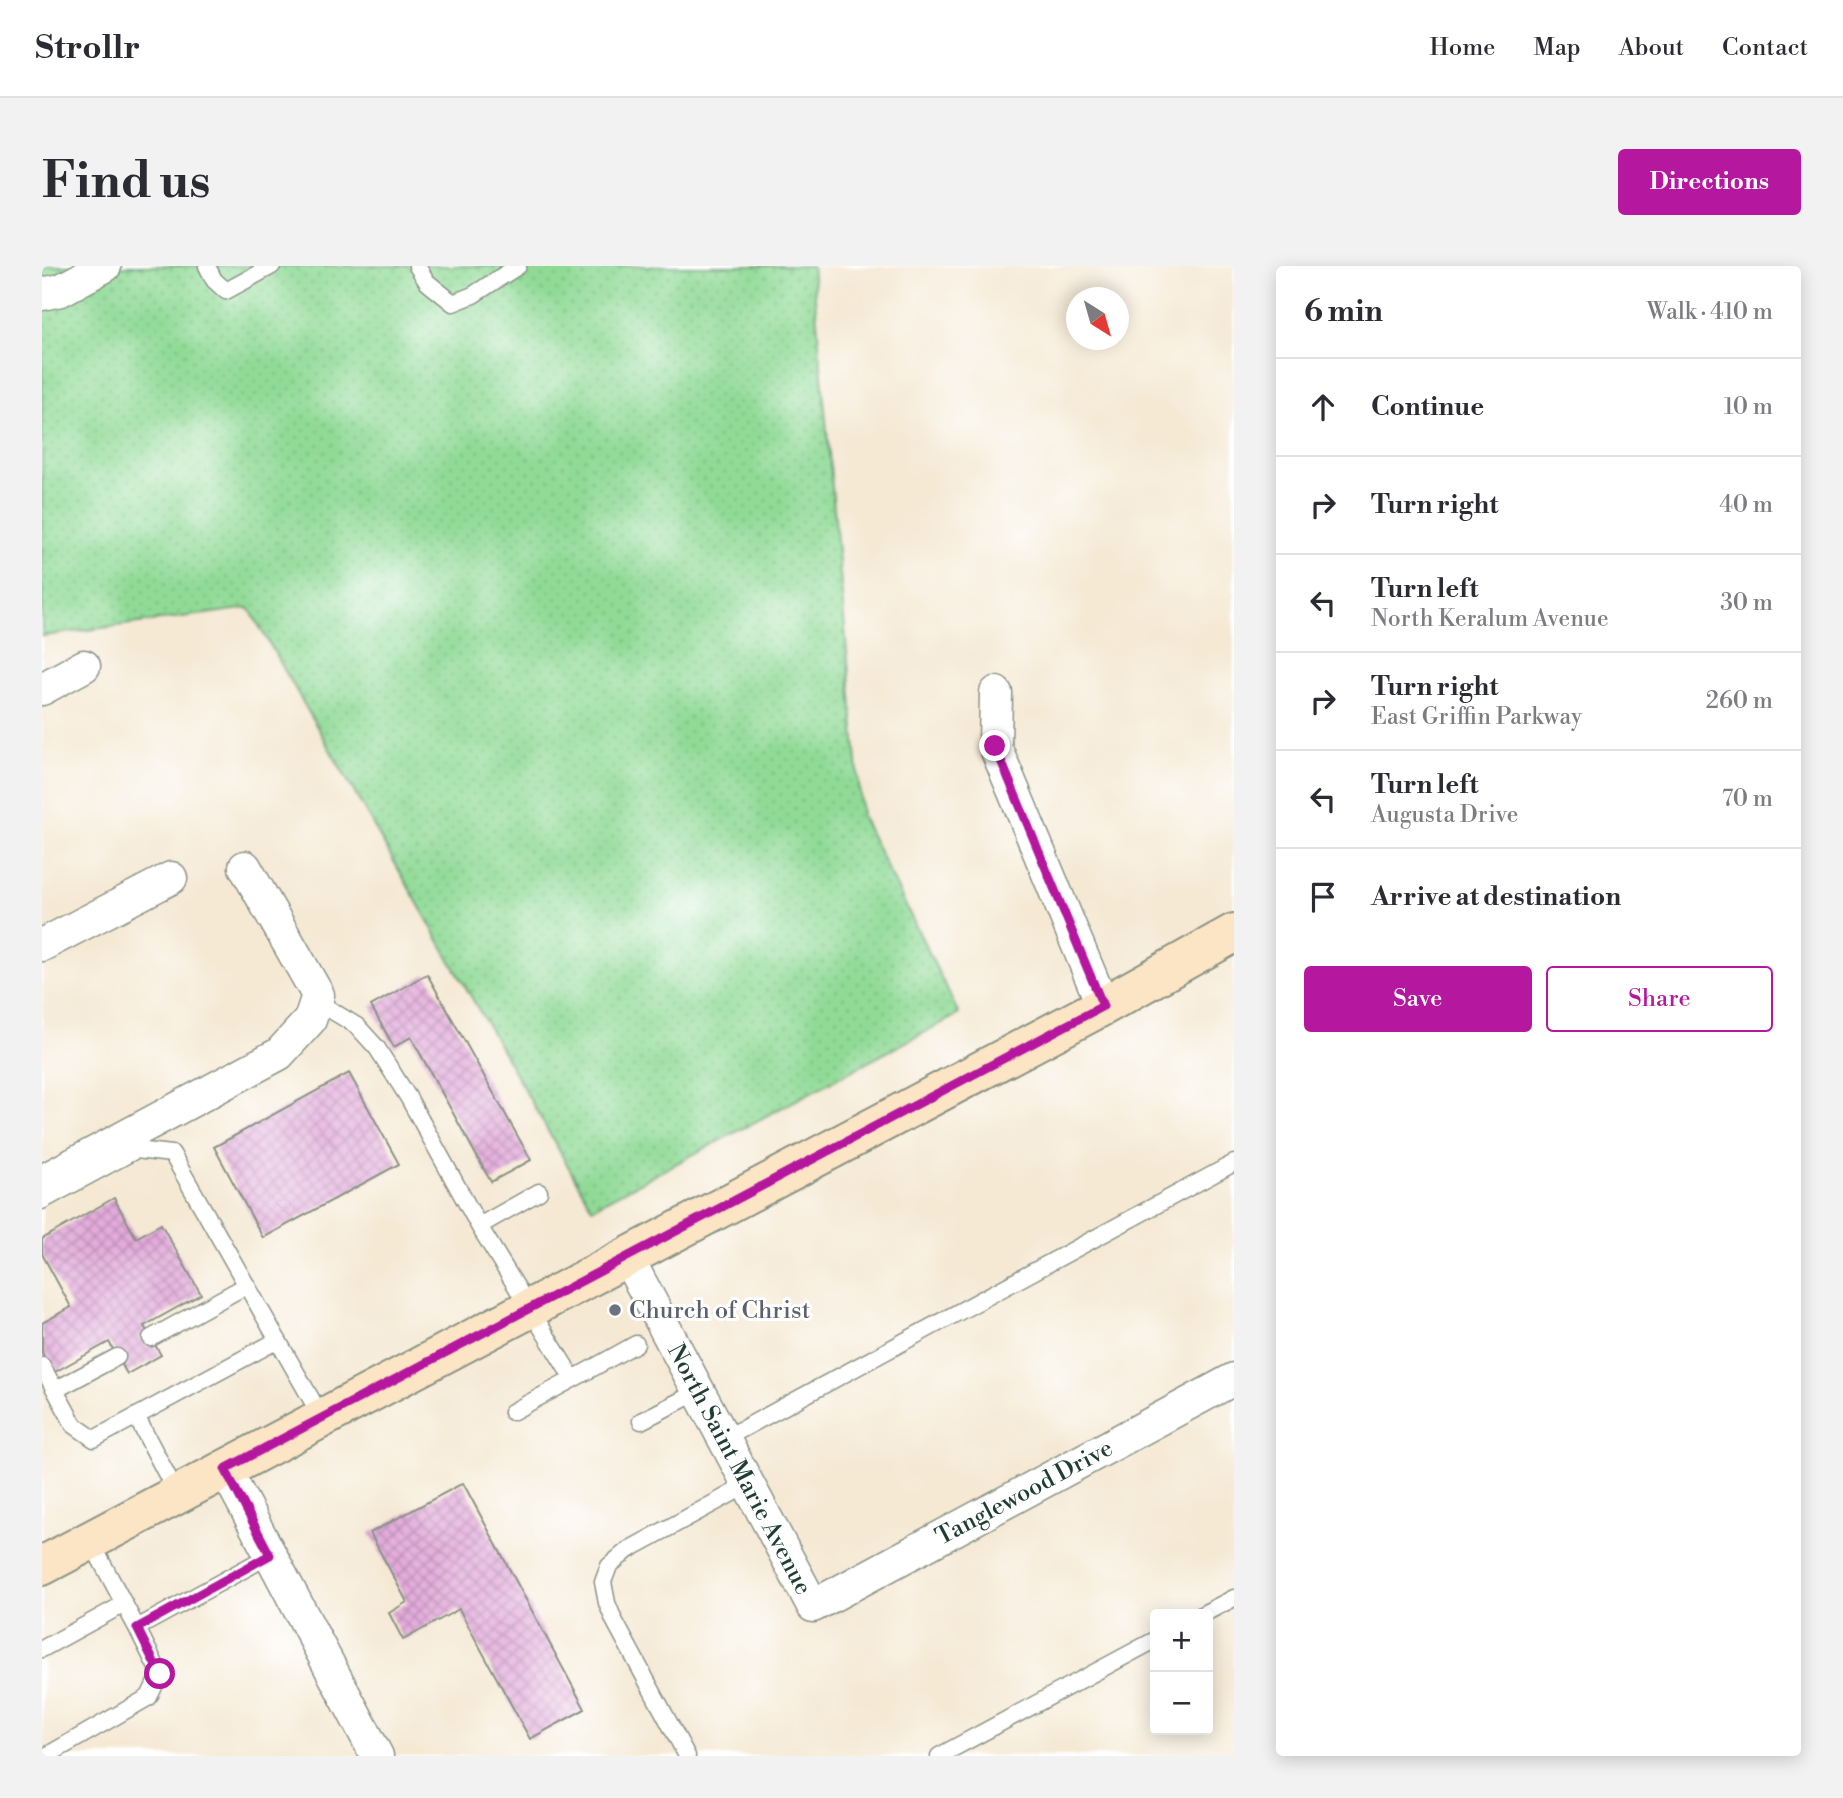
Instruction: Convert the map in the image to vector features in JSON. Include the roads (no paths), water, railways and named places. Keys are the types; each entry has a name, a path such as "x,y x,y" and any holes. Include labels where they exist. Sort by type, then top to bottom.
{"main road":[{"path":"42,1566 1103,1006 1234,933"}],"street":[{"path":"42,293 61,290 106,266"},
{"path":"42,689 84,666"},
{"path":"996,694 995,746 1103,1006"},
{"path":"42,1181 279,1054 310,1020 318,995 245,867"},
{"path":"42,945 172,878"},
{"name":"North Saint Marie Avenue","path":"627,1257 813,1606"},
{"name":"Tanglewood Drive","path":"813,1606 1234,1379"},
{"path":"225,1469 377,1756"}],"lane":[{"path":"207,266 214,280 226,291 272,266"},
{"path":"417,266 427,282 453,303 473,295 518,266"},
{"path":"316,1001 357,1026 377,1048 408,1097 479,1226 573,1379"},
{"path":"42,1201 136,1150 172,1154 322,1418"},
{"path":"724,1439 1233,1167"},
{"path":"479,1226 538,1192"},
{"path":"151,1338 247,1285"},
{"path":"42,1367 74,1425 94,1439 278,1340"},
{"path":"512,1412 636,1344"},
{"path":"55,1390 117,1357"},
{"path":"641,1421 699,1391"},
{"path":"135,1416 177,1494"},
{"path":"687,1756 614,1620 603,1582 609,1566 628,1550 748,1484"},
{"path":"46,1756 149,1697 160,1674 90,1540"},
{"path":"137,1628 270,1555"},
{"path":"1213,1609 1234,1598"},
{"path":"42,1649 124,1604"},
{"path":"939,1756 1150,1643"}],"place":[{"name":"Church of Christ","path":"615,1310"}]}
